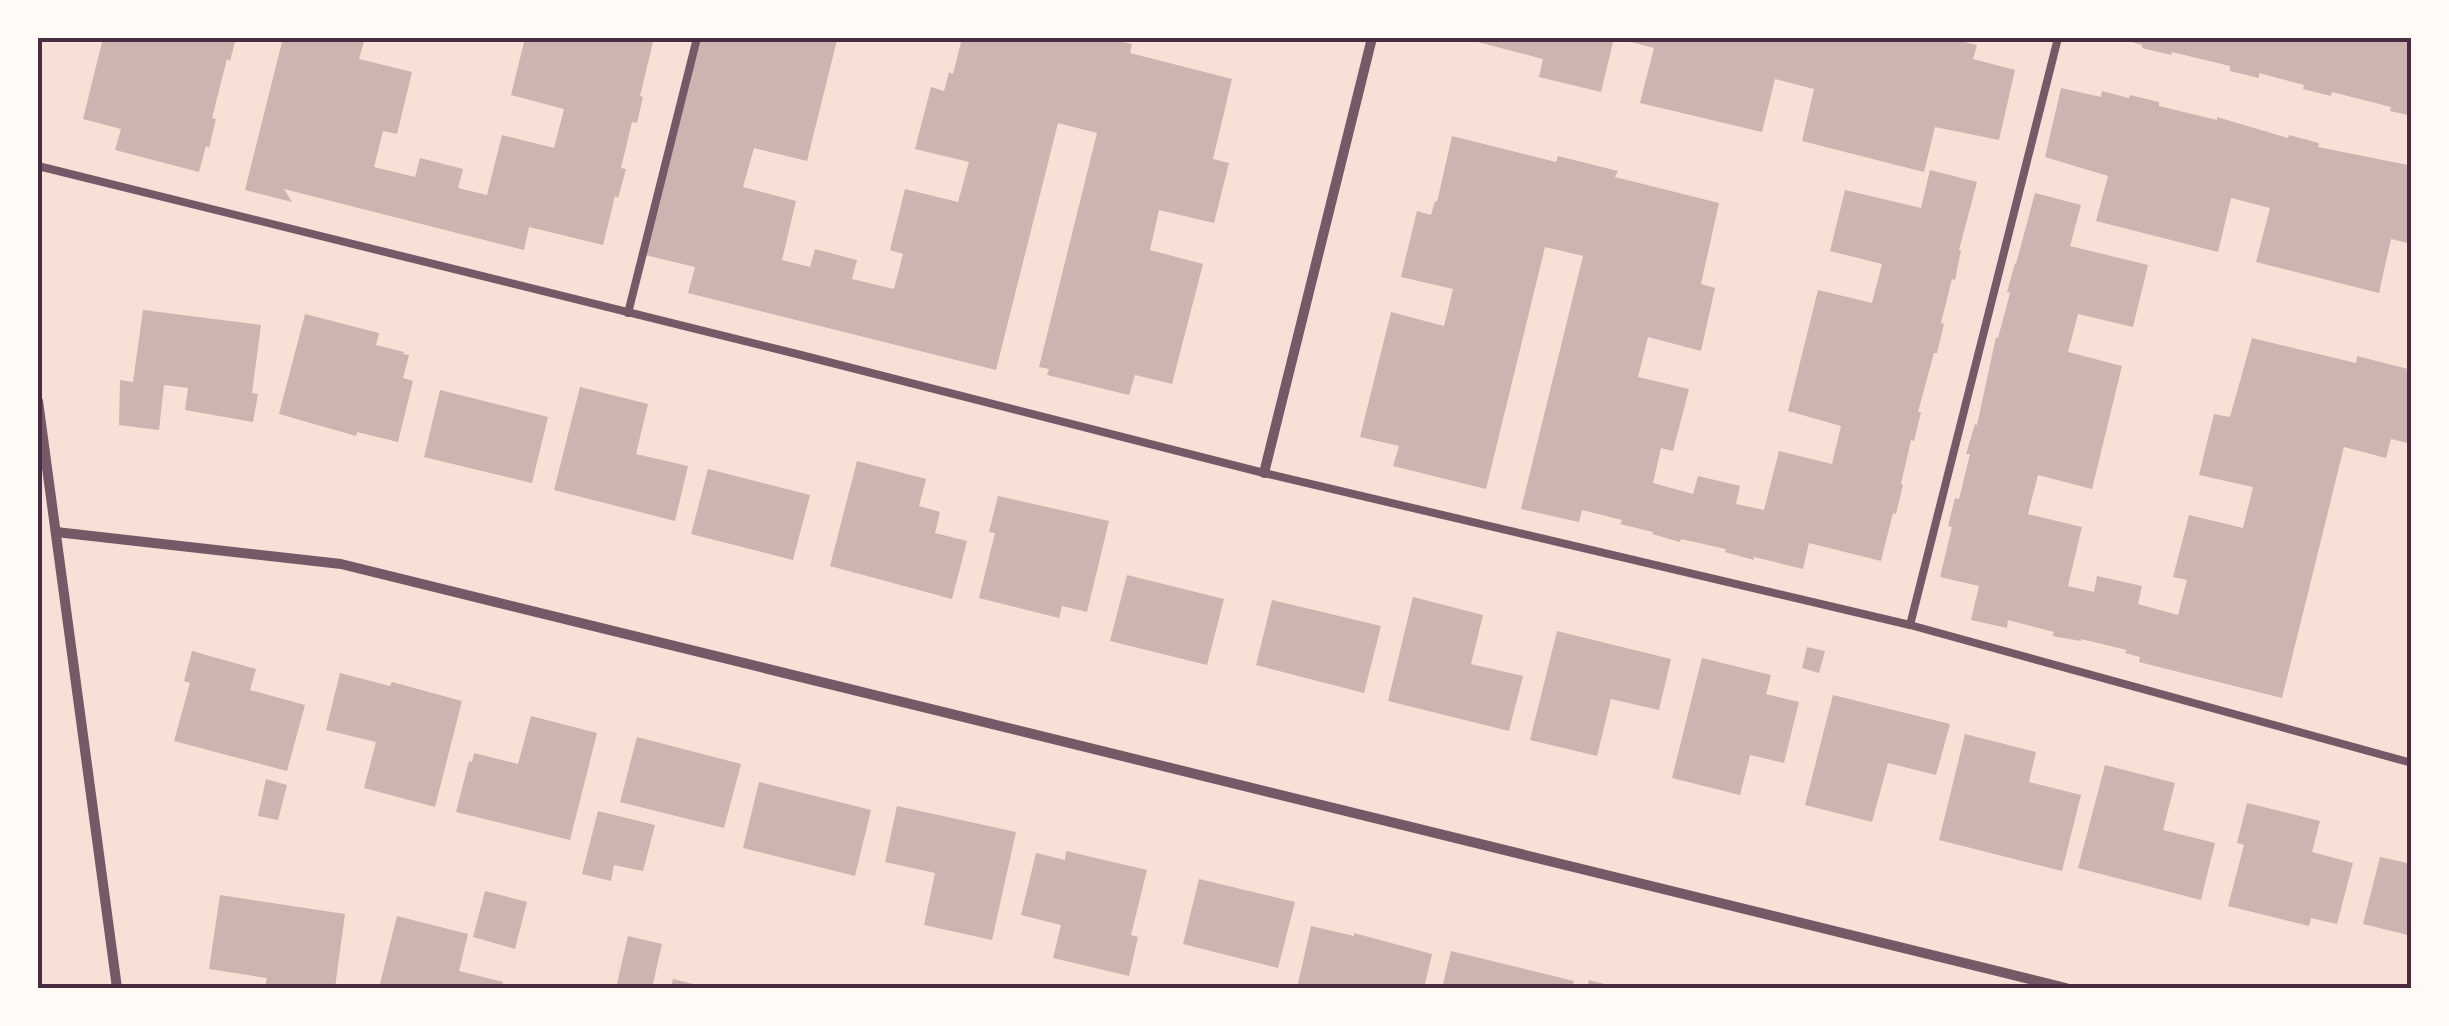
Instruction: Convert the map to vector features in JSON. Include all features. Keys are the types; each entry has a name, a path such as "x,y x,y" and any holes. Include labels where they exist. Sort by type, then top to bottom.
{"street":[{"path":"1264,474 1372,38"},
{"path":"38,401 116,988"},
{"path":"56,532 341,564 2066,988"}],"lane":[{"path":"628,312 697,38"},
{"path":"1910,625 2058,38"},
{"path":"38,166 1264,474 1910,625 2412,763"}],"building":[{"path":"103,38 236,38 212,118 216,119 209,148 206,146 199,172 115,150 121,129 83,119"},
{"path":"283,38 365,38 359,59 412,72 397,134 383,131 374,167 415,177 420,158 463,169 458,188 487,195 502,135 554,148 564,109 511,95 525,38 654,38 637,123 632,122 621,168 626,169 603,245 529,227 524,250 284,189 292,202 245,190"},
{"path":"700,38 837,40 807,161 754,148 743,187 796,201 782,260 810,267 815,249 857,260 852,279 894,289 903,254 890,250 905,189 958,202 969,162 915,149 931,87 944,91 949,72 953,74 962,38 1104,38 1132,44 1130,53 1232,79 1213,159 1229,163 1214,223 1159,210 1150,250 1203,264 1172,384 1135,375 1129,395 1047,375 1049,369 1039,367 1097,133 1058,123 996,370 688,293 695,267 645,255"},
{"path":"1462,38 1614,38 1601,92 1539,77 1543,59"},
{"path":"1616,38 1948,38 1977,45 1973,59 2015,70 1999,140 1935,127 1924,172 1802,141 1814,89 1775,79 1762,132 1640,103 1654,48"},
{"path":"2118,38 2412,38 2412,116 2332,92 2331,96 2303,89 2304,85 2259,73 2259,78 2230,71 2230,66 2142,48"},
{"path":"2061,88 2101,97 2102,91 2129,98 2130,95 2159,102 2159,106 2319,143 2318,147 2408,165 2412,169 2412,244 2391,239 2379,293 2256,262 2270,208 2231,198 2218,252 2096,221 2108,176 2045,157"},
{"path":"1452,136 1556,162 1558,156 1618,171 1615,177 1719,203 1701,284 1715,288 1701,351 1648,337 1638,377 1689,389 1673,451 1661,448 1653,483 1693,494 1698,476 1740,486 1736,504 1764,510 1779,451 1832,464 1841,426 1788,411 1818,290 1872,303 1882,264 1830,251 1845,190 1921,208 1930,170 1977,182 1937,353 1918,412 1896,514 1893,513 1881,561 1809,543 1803,569 1681,539 1680,542 1582,510 1579,522 1521,509 1583,256 1545,247 1486,489 1393,466 1399,446 1360,437 1391,312 1444,326 1453,289 1401,277 1417,211 1431,215 1437,202"},
{"path":"2035,193 2081,205 2070,246 2148,265 2133,327 2078,314 2068,352 2122,366 2092,489 2038,475 2028,514 2082,527 2068,586 2094,592 2097,576 2142,586 2138,604 2178,615 2187,580 2173,577 2189,515 2243,528 2253,487 2199,475 2214,414 2230,417 2252,338 2356,363 2357,356 2412,370 2412,444 2391,439 2386,458 2344,447 2282,698 2139,662 2140,657 2125,653 2127,650 2052,636 2054,632 2008,620 2007,628 1971,620 1979,586 1940,577 1952,527 1948,526 1955,498 1959,499 1970,454 1966,454 1977,425 2010,293 2007,292"},
{"path":"143,310 261,325 252,393 258,394 253,422 185,410 188,388 164,385 159,430 119,425 120,380 133,382"},
{"path":"305,314 379,333 376,345 409,355 403,378 413,381 398,442 357,432 356,436 279,414"},
{"path":"580,387 648,404 636,454 688,466 675,521 554,490"},
{"path":"440,390 548,417 532,483 424,457"},
{"path":"857,461 926,479 919,506 940,512 935,533 967,541 952,599 830,566"},
{"path":"708,469 810,495 793,560 691,534"},
{"path":"998,496 1109,521 1087,612 1062,606 1059,618 979,598 995,533 989,532"},
{"path":"1127,575 1224,599 1207,665 1110,641"},
{"path":"1413,597 1483,615 1471,664 1523,676 1509,731 1388,701"},
{"path":"1272,600 1381,626 1364,693 1256,665"},
{"path":"1557,631 1671,659 1659,710 1611,699 1597,756 1530,740"},
{"path":"1807,647 1825,651 1819,673 1802,668"},
{"path":"192,651 256,669 250,690 305,705 287,771 174,741 190,683 184,681"},
{"path":"1702,658 1771,675 1766,694 1799,702 1784,763 1750,755 1740,795 1672,778"},
{"path":"340,673 462,701 435,807 364,788 376,742 326,730"},
{"path":"1833,695 1950,724 1936,775 1888,763 1872,822 1805,805"},
{"path":"531,716 597,733 570,840 456,812 474,753 518,764"},
{"path":"1965,734 2036,752 2029,782 2081,795 2062,871 1939,840"},
{"path":"637,737 741,764 724,828 620,802"},
{"path":"2105,765 2175,783 2163,830 2215,843 2201,900 2078,868"},
{"path":"266,779 287,785 278,820 258,816"},
{"path":"759,782 871,810 855,876 743,848"},
{"path":"2247,803 2320,821 2312,852 2353,863 2337,924 2311,918 2309,926 2228,906 2244,845 2237,843"},
{"path":"897,806 1016,832 992,940 924,925 935,873 885,862"},
{"path":"598,811 655,825 643,871 614,865 611,881 582,874"},
{"path":"1066,851 1147,870 1131,935 1138,937 1129,976 1053,958 1061,925 1021,915 1036,853 1065,860"},
{"path":"2380,857 2412,864 2412,936 2363,924"},
{"path":"1199,879 1295,902 1278,968 1183,944"},
{"path":"485,891 527,902 515,949 473,937"},
{"path":"220,895 345,914 335,988 265,988 267,978 209,969"},
{"path":"397,916 468,934 459,971 503,982 502,988 379,988"},
{"path":"1311,926 1432,954 1424,988 1297,988"},
{"path":"628,936 662,944 652,988 616,988"},
{"path":"1451,951 1574,981 1572,988 1442,988"},
{"path":"673,979 705,987 705,988 671,988"},
{"path":"1589,980 1616,987 1616,988 1587,988"}]}
